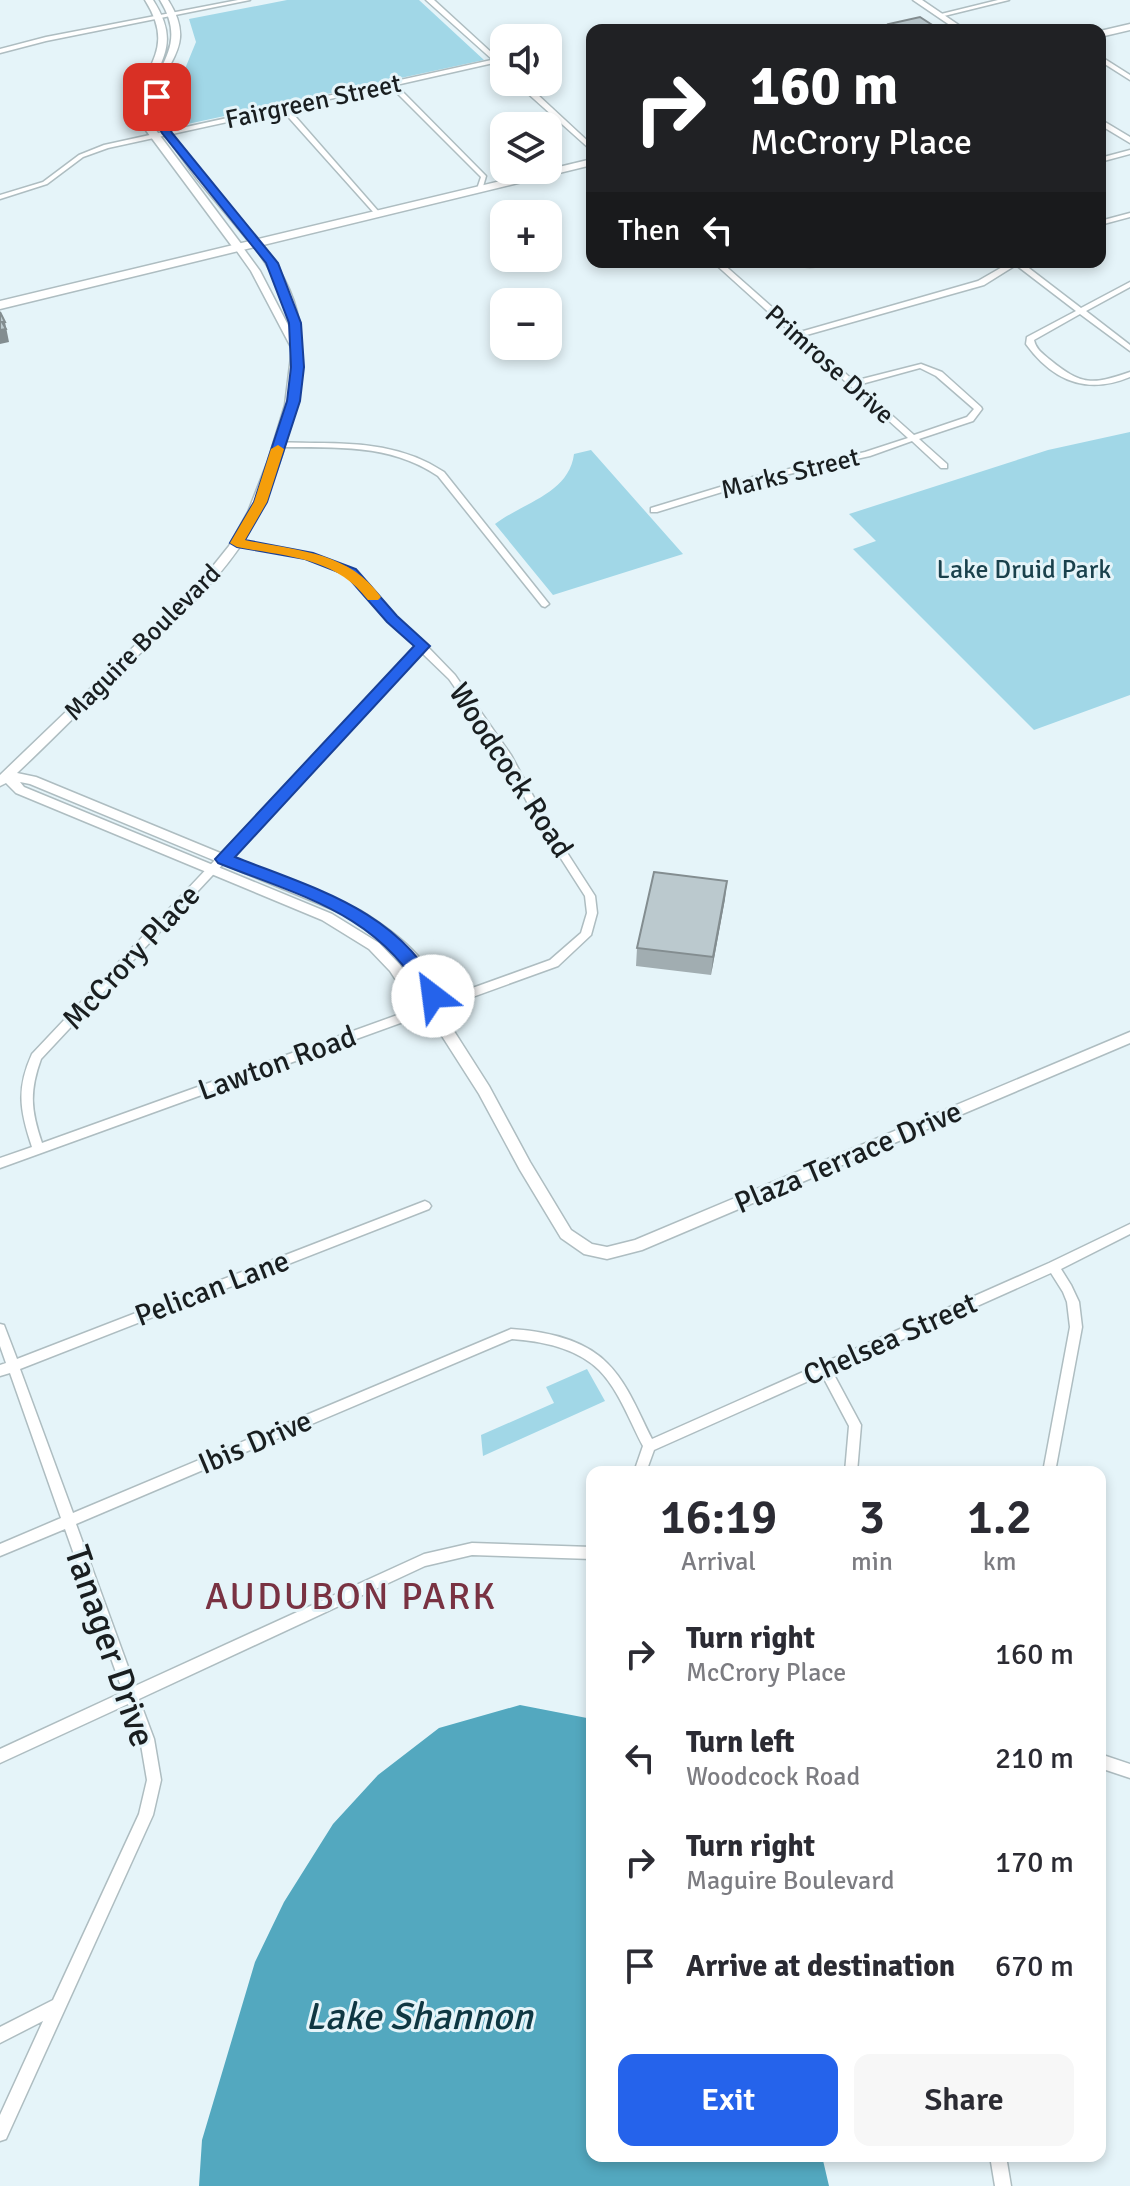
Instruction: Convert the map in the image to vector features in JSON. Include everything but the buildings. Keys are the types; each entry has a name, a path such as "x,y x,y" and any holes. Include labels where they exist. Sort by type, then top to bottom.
{"highway":[{"path":"1106,33 1130,27"},
{"path":"562,158 586,152"},
{"path":"0,296 70,282 80,274 252,239 482,183 586,163"},
{"path":"482,183 490,180"},
{"path":"0,305 236,242"}],"main road":[{"path":"149,0 162,16 165,28 163,50 142,97 144,121 236,242"},
{"path":"164,0 174,14"},
{"name":"Maguire Boulevard","path":"174,14 178,25 176,46 157,97 156,110 167,133 252,239"}],"street":[{"path":"0,51 243,0"},
{"path":"430,0 490,55"},
{"path":"917,0 953,24"},
{"path":"940,15 1006,0"},
{"name":"Fairgreen Street","path":"0,197 50,181 81,156 106,146 490,62"},
{"path":"1106,62 1130,78"},
{"path":"392,84 482,183"},
{"path":"534,96 586,144"},
{"path":"283,107 373,209"},
{"path":"1106,125 1130,141"},
{"path":"1106,158 1130,152"},
{"path":"1106,221 1130,215"},
{"name":"Maguire Boulevard","path":"3,779 198,592 237,543 261,502 294,401 296,348 295,323 283,285 272,263 252,239"},
{"path":"236,242 296,348"},
{"name":"Primrose Drive","path":"724,268 944,466"},
{"path":"798,335 981,283 1006,268"},
{"path":"1024,268 1130,349"},
{"path":"1130,284 1030,339 1032,348 1066,376 1085,385 1110,384 1130,374"},
{"name":"Marks Street","path":"654,510 756,479 867,454 970,419 978,409 939,374 921,366 853,384"},
{"path":"279,445 377,450 425,460 441,474 545,604"},
{"name":"Woodcock Road","path":"237,543 308,556 351,572 392,619 447,671 508,757 548,830 585,884 593,908 588,930"},
{"name":"McCrory Place","path":"38,1149 26,1114 25,1085 36,1057 422,646"},
{"path":"3,779 32,780 333,903 379,929 405,953 433,993 431,1007 416,999 391,962 355,932 327,917 20,790 3,779"},
{"name":"Lawton Road","path":"0,1163 554,963 578,945 588,930"},
{"name":"Plaza Terrace Drive","path":"431,1007 484,1090 566,1234 589,1250 607,1253 626,1251 1130,1037"},
{"name":"Pelican Lane","path":"6,1368 425,1206"},
{"name":"Chelsea Street","path":"649,1446 1053,1267 1130,1229"},
{"path":"1050,1466 1076,1327 1076,1307 1070,1291 1053,1267"},
{"name":"Tanager Drive","path":"0,1329 6,1368 68,1521 147,1739 154,1780 146,1815 0,2133"},
{"name":"Ibis Drive","path":"0,1550 511,1334 528,1335 586,1353 603,1366 649,1446"},
{"path":"824,1368 855,1425 852,1466"},
{"path":"642,1466 649,1446"},
{"path":"0,1756 424,1560 472,1549 586,1553"},
{"path":"1106,1763 1130,1771"},
{"path":"0,2035 59,2005"},
{"path":"999,2162 1003,2186"}],"green space":[{"path":"287,0 419,0 484,60 183,125 173,98 196,42 189,19"},
{"name":"Lake Druid Park","path":"1130,432 1130,695 1034,730 853,549 876,541 849,514 1048,450"},
{"path":"591,450 683,554 553,595 495,524 554,488 570,468 574,454"},
{"path":"587,1369 605,1401 483,1456 481,1435 554,1403 546,1387"}],"water":[{"name":"Lake Shannon","path":"520,1705 586,1718 586,2162 823,2162 829,2186 199,2186 202,2140 255,1962 284,1902 333,1824 378,1775 439,1728"}],"slow traffic":[{"path":"278,449 261,502 237,543 332,563 359,578 373,597"}],"district":[{"name":"AUDUBON PARK","path":"351,1596"}],"route":[{"path":"157,97 156,110 167,133 272,263 295,323 297,367 294,401 261,502 237,543 308,556 351,572 392,619 422,646 224,859 364,918 405,953 424,977 433,996"}]}
